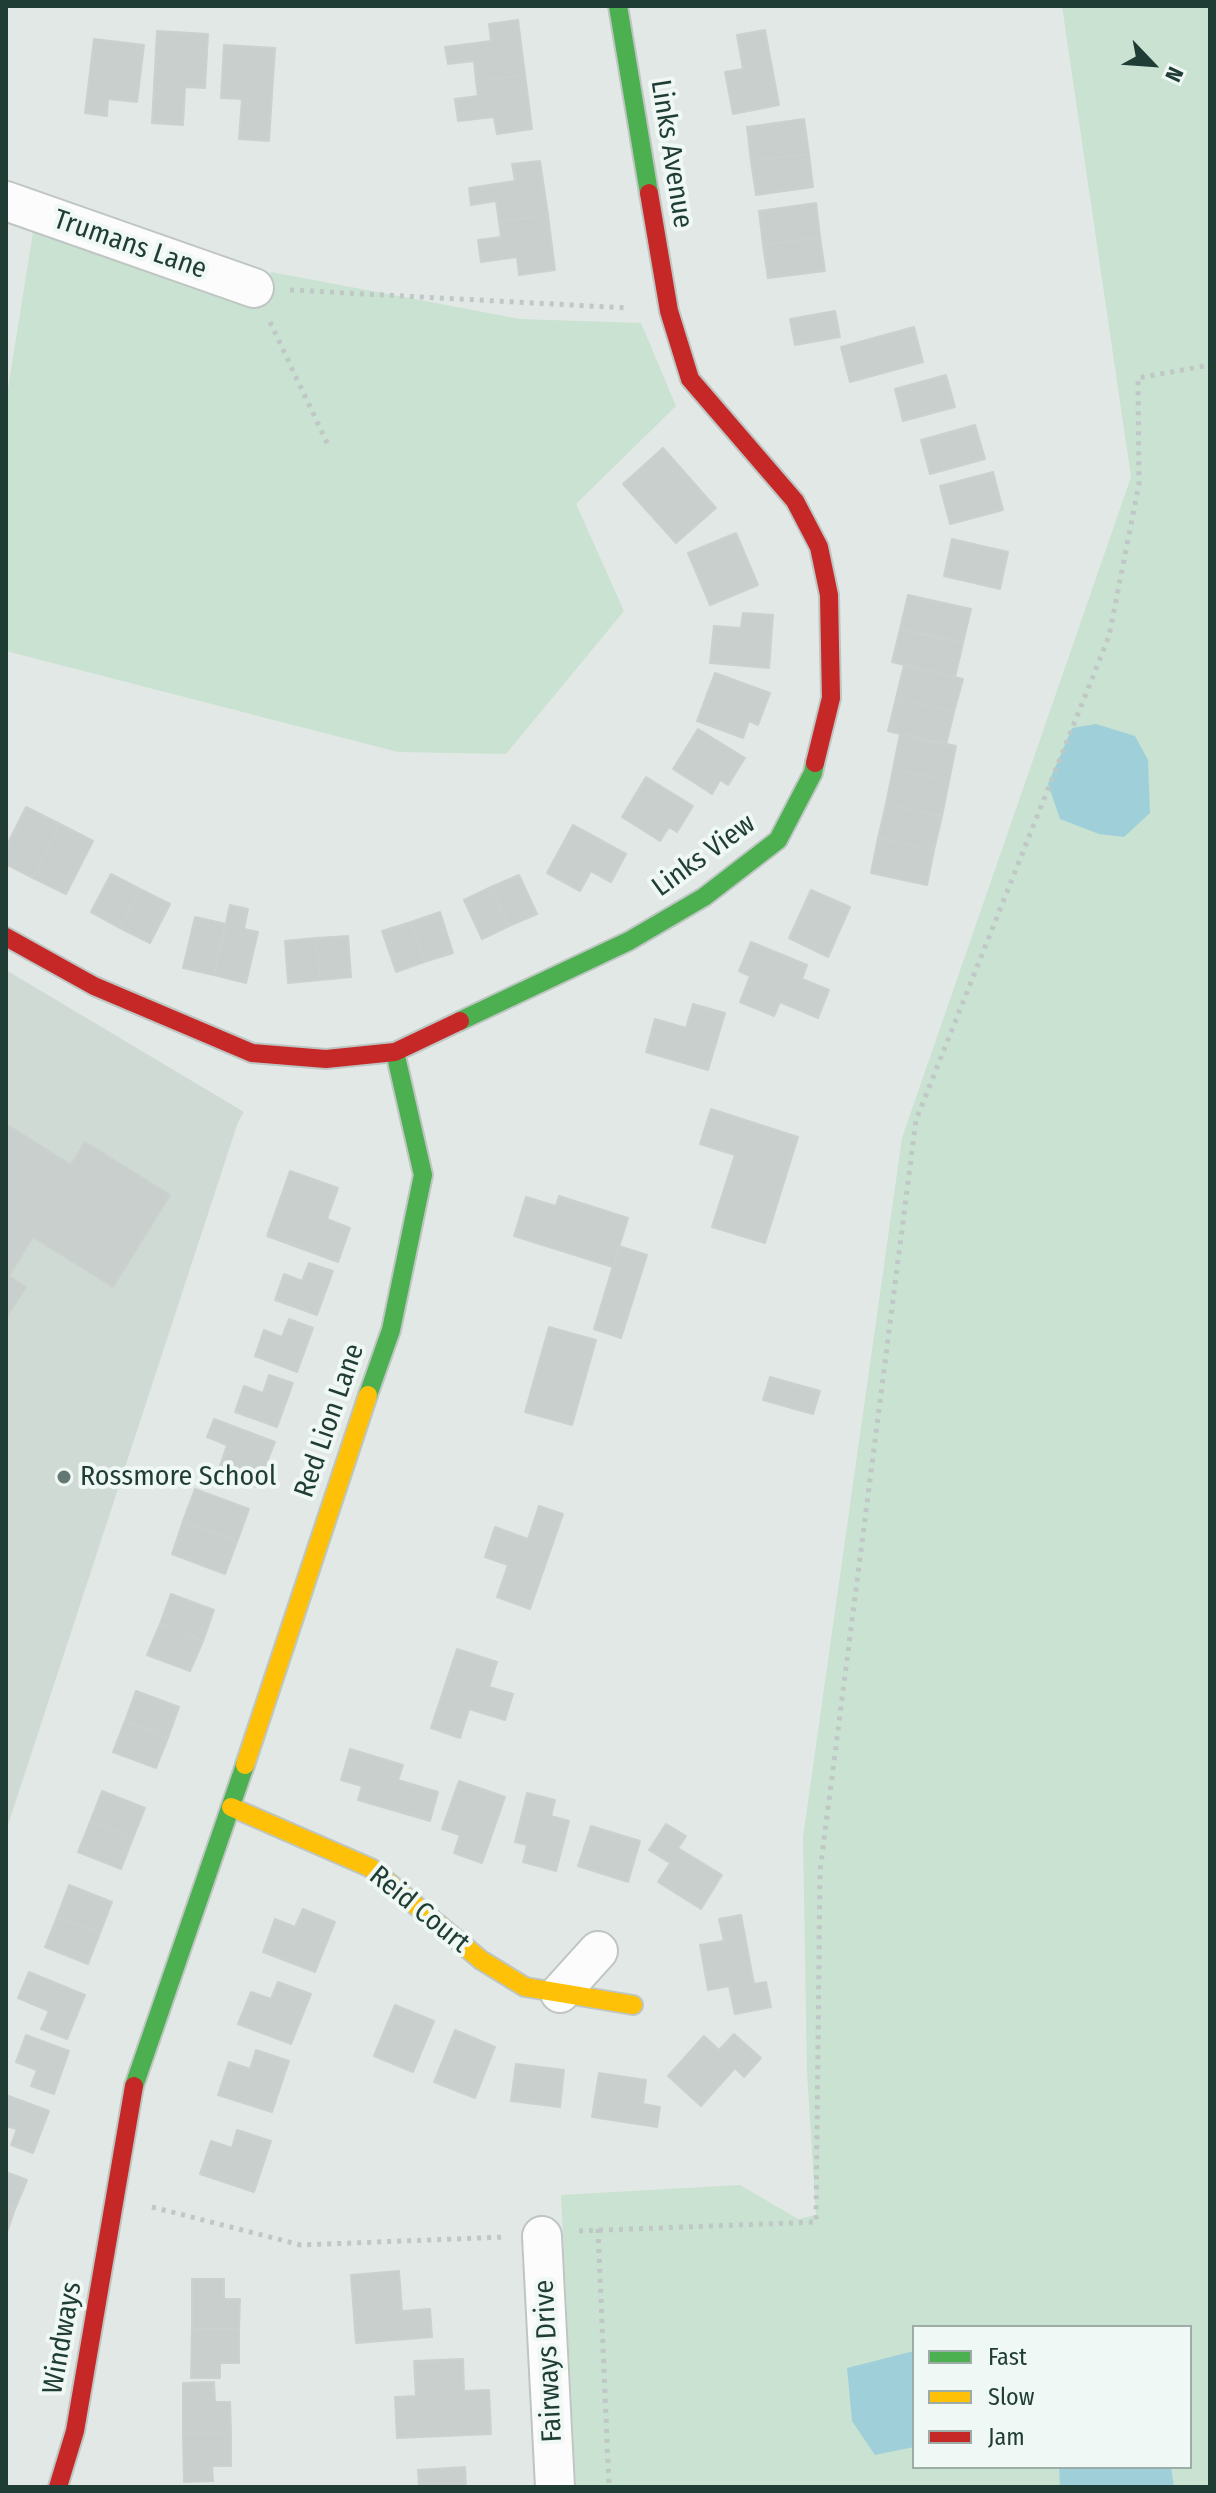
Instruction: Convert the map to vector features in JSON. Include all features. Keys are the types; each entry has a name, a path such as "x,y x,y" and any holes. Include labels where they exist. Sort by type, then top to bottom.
{"street":[{"name":"Links Avenue","path":"618,6 669,311"},
{"name":"Trumans Lane","path":"6,201 254,288"},
{"name":"Links View","path":"395,1052 629,941 704,897 778,840 813,773 831,698 829,595 819,547 795,501 690,379 669,311"},
{"path":"6,937 94,986 252,1053 326,1059 395,1052"},
{"name":"Red Lion Lane","path":"116,2198 136,2075 231,1807 330,1504 391,1330 423,1175 395,1052"},
{"name":"Reid Court","path":"231,1807 371,1868 481,1960 525,1987 633,2005"},
{"path":"560,1993 598,1951"},
{"name":"Windways","path":"58,2487 75,2431 116,2198"},
{"name":"Fairways Drive","path":"542,2236 555,2487"}],"path":[{"path":"329,447 254,288 669,311"},
{"path":"116,2198 301,2245 542,2236 598,2229 816,2222 820,1871 916,1120 1109,636 1139,484 1138,378 1210,365"},
{"path":"598,2229 609,2487"}],"shaded area":[{"name":"Rossmore School","path":"6,970 244,1112 238,1122 6,1831"}],"green space":[{"path":"1062,6 1210,6 1210,2487 576,2487 561,2195 740,2185 798,2219 816,2215 807,2072 803,1837 902,1138 1131,477"},
{"path":"34,226 263,308 271,272 520,319 641,323 676,406 576,504 624,611 506,754 398,752 6,651 6,401"}],"water":[{"path":"1096,724 1135,736 1148,760 1150,813 1124,837 1099,834 1060,819 1048,784 1072,728"},
{"path":"912,2352 912,2447 875,2455 852,2421 847,2368"},
{"path":"1059,2469 1171,2469 1174,2487 1060,2487"}],"building":[{"path":"518,20 525,75 476,81 474,61 448,64 445,47 491,41 489,24"},
{"path":"765,30 779,105 733,114 725,72 743,69 737,35"},
{"path":"157,31 208,34 205,88 185,87 183,125 152,123"},
{"path":"94,39 144,45 137,102 108,99 107,116 85,113"},
{"path":"224,45 275,48 269,141 239,139 242,99 221,98"},
{"path":"525,75 532,129 497,134 494,117 458,121 455,99 478,96 476,81"},
{"path":"804,119 809,154 751,161 747,127"},
{"path":"809,154 813,187 756,195 751,161"},
{"path":"540,161 548,215 499,222 496,201 471,205 469,188 515,181 512,164"},
{"path":"816,203 820,237 763,245 759,211"},
{"path":"548,215 555,270 519,275 517,257 481,262 478,240 501,237 499,222"},
{"path":"820,237 825,271 768,278 763,245"},
{"path":"835,311 840,337 795,345 790,319"},
{"path":"914,327 923,362 850,382 841,347"},
{"path":"946,375 955,407 903,421 895,389"},
{"path":"975,425 985,459 930,474 921,440"},
{"path":"663,448 716,508 676,543 623,484"},
{"path":"993,472 1003,510 950,524 940,486"},
{"path":"736,533 758,585 710,605 688,553"},
{"path":"952,539 1008,552 1000,589 944,576"},
{"path":"908,595 971,609 963,643 900,629"},
{"path":"743,613 773,615 769,668 710,663 714,626 741,628"},
{"path":"900,629 963,643 955,677 892,662"},
{"path":"904,665 963,679 954,712 896,698"},
{"path":"715,673 770,693 758,725 749,721 743,738 697,721"},
{"path":"896,698 954,712 946,745 888,731"},
{"path":"698,729 745,758 728,785 720,780 712,794 673,769"},
{"path":"900,734 956,746 949,781 893,769"},
{"path":"893,769 949,781 942,816 886,804"},
{"path":"646,777 693,806 677,832 669,827 660,841 622,817"},
{"path":"886,804 942,816 934,850 878,838"},
{"path":"26,807 60,824 33,878 6,864 6,847"},
{"path":"60,824 93,841 66,894 33,878"},
{"path":"573,825 626,854 611,882 591,871 580,891 547,873"},
{"path":"878,838 934,850 927,885 871,873"},
{"path":"111,874 140,889 120,928 91,912"},
{"path":"519,875 537,914 509,926 491,887"},
{"path":"491,887 509,926 482,939 464,900"},
{"path":"140,889 170,904 150,943 120,928"},
{"path":"811,890 850,907 828,957 789,938"},
{"path":"230,905 248,909 244,929 258,932 246,983 214,975"},
{"path":"440,912 453,953 424,962 411,922"},
{"path":"195,917 226,924 214,975 183,968"},
{"path":"411,922 424,962 396,972 382,931"},
{"path":"348,936 351,977 320,980 316,938"},
{"path":"316,938 320,980 288,983 285,941"},
{"path":"751,942 807,965 802,979 829,990 818,1018 780,1002 774,1016 740,1002 750,976 739,971"},
{"path":"693,1004 725,1013 708,1070 646,1052 655,1019 686,1028"},
{"path":"711,1109 798,1137 765,1243 712,1227 735,1155 700,1144"},
{"path":"6,1124 71,1165 85,1142 170,1195 113,1287 33,1237 9,1276 26,1287 6,1318"},
{"path":"290,1171 338,1188 327,1219 350,1228 338,1262 267,1236"},
{"path":"559,1196 628,1218 613,1267 514,1236 526,1197 556,1206"},
{"path":"619,1246 647,1255 621,1338 594,1329"},
{"path":"309,1263 333,1271 317,1315 275,1300 284,1274 302,1281"},
{"path":"289,1319 313,1328 297,1372 255,1356 264,1330 282,1337"},
{"path":"549,1327 596,1340 572,1425 525,1412"},
{"path":"269,1375 293,1383 277,1427 235,1412 244,1386 263,1393"},
{"path":"770,1377 820,1391 813,1414 763,1400"},
{"path":"214,1419 275,1442 257,1487 218,1472 227,1445 207,1437"},
{"path":"195,1489 249,1509 237,1542 183,1521"},
{"path":"539,1506 563,1514 530,1609 497,1597 508,1565 485,1557 495,1527 528,1539"},
{"path":"183,1521 237,1542 225,1574 172,1554"},
{"path":"171,1594 214,1610 203,1641 160,1624"},
{"path":"160,1624 203,1641 190,1671 147,1655"},
{"path":"457,1649 497,1662 489,1687 513,1694 505,1720 469,1709 460,1738 431,1728"},
{"path":"136,1691 179,1707 168,1738 125,1721"},
{"path":"125,1721 168,1738 156,1768 113,1752"},
{"path":"350,1749 403,1765 398,1780 438,1792 430,1821 358,1800 362,1786 341,1780"},
{"path":"459,1781 505,1797 482,1863 454,1853 460,1835 442,1829"},
{"path":"102,1791 145,1808 133,1838 90,1822"},
{"path":"527,1793 555,1800 551,1816 569,1821 556,1871 523,1862 527,1845 515,1842"},
{"path":"90,1822 133,1838 121,1869 78,1852"},
{"path":"666,1824 686,1836 678,1848 722,1875 701,1909 658,1882 670,1863 649,1850"},
{"path":"591,1826 640,1841 628,1882 578,1866"},
{"path":"69,1885 112,1902 100,1933 57,1917"},
{"path":"303,1909 335,1922 315,1972 263,1952 275,1919 295,1927"},
{"path":"741,1915 754,1984 766,1982 771,2007 735,2014 729,1986 708,1990 700,1945 724,1941 719,1919"},
{"path":"57,1917 100,1933 88,1964 45,1947"},
{"path":"29,1972 85,1995 67,2039 41,2029 49,2011 18,1998"},
{"path":"278,1982 311,1994 291,2044 238,2024 251,1992 271,1999"},
{"path":"395,2005 434,2021 413,2072 374,2056"},
{"path":"455,2030 495,2047 475,2098 434,2082"},
{"path":"734,2034 761,2058 744,2077 735,2068 701,2106 668,2076 704,2036 719,2050"},
{"path":"26,2035 69,2051 54,2094 31,2086 37,2070 16,2062"},
{"path":"256,2050 289,2061 272,2112 218,2095 229,2062 250,2069"},
{"path":"516,2064 564,2070 560,2107 511,2101"},
{"path":"599,2073 646,2080 643,2104 660,2107 657,2127 592,2117"},
{"path":"6,2095 49,2111 33,2153 11,2145 17,2129 6,2126"},
{"path":"237,2130 271,2141 254,2192 200,2174 211,2141 232,2148"},
{"path":"6,2172 27,2180 15,2209 6,2206"},
{"path":"6,2206 15,2209 6,2235"},
{"path":"399,2271 402,2311 430,2309 432,2337 356,2343 351,2275"},
{"path":"192,2279 224,2279 224,2299 240,2299 239,2329 192,2329"},
{"path":"192,2329 239,2329 239,2363 220,2363 220,2378 191,2378"},
{"path":"463,2359 464,2391 489,2390 491,2434 397,2438 395,2397 416,2396 414,2361"},
{"path":"214,2382 215,2402 230,2402 231,2432 183,2434 183,2383"},
{"path":"231,2432 231,2466 212,2466 213,2481 184,2482 183,2434"},
{"path":"465,2467 466,2487 419,2487 418,2470"}],"traffic: fast":[{"path":"618,6 649,193"},
{"path":"460,1021 629,941 704,897 778,840 813,773 815,763"},
{"path":"368,1395 391,1330 423,1175 395,1052"},
{"path":"134,2086 245,1765"}],"traffic: slow":[{"path":"245,1765 368,1395"},
{"path":"231,1807 371,1868 481,1960 525,1987 633,2005"}],"traffic: jam":[{"path":"649,193 669,311 690,379 795,501 819,547 829,595 831,698 815,763"},
{"path":"6,937 94,986 252,1053 326,1059 395,1052 460,1021"},
{"path":"58,2487 75,2431 134,2086"}],"place":[{"name":"Rossmore School","path":"64,1477"}]}
